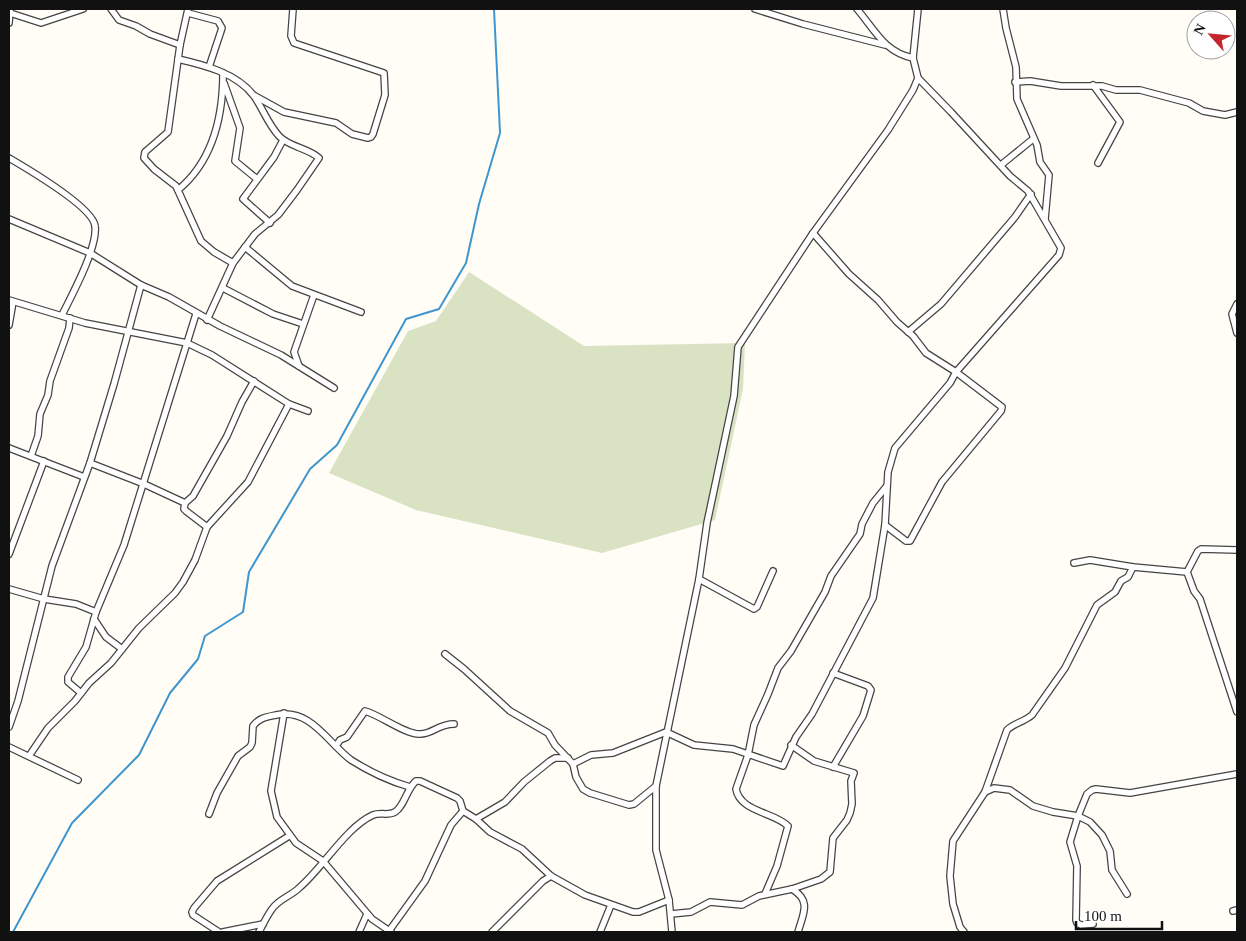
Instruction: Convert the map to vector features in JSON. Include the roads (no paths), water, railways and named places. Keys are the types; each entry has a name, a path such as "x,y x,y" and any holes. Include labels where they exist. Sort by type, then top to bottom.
{"street":[{"path":"9,23 10,11 41,23 83,9"},
{"path":"111,9 119,20 180,45"},
{"path":"178,59 209,67 223,73 242,85 254,96 284,112 336,123 352,134 371,137 385,95 384,73 294,43 291,36 293,9"},
{"path":"755,9 803,24 885,45"},
{"path":"857,9 885,45 894,52 913,58"},
{"path":"573,764 591,755 613,754 666,732 694,745 733,749 783,766 791,745 812,714 873,598 885,525 888,472 895,448 950,383 956,372 1059,255 1061,248 1031,194 1000,166 918,78 913,58 918,9"},
{"path":"1003,9 1016,67 1017,99 1034,139 1040,162 1050,179 1045,219"},
{"path":"209,67 222,28 221,24 218,21 188,11 180,45 168,132 145,152 144,158 148,164 170,181 178,190 201,241 214,252 233,263"},
{"path":"178,190 192,177 212,144 219,118 223,73"},
{"path":"672,932 669,900 656,850 656,786 699,579 707,524 734,396 738,347 813,234 892,125 918,78"},
{"path":"223,81 240,128 235,161 257,179"},
{"path":"1016,82 1030,81 1061,86 1093,85 1116,90 1140,90 1189,103 1203,111 1224,115 1237,112"},
{"path":"1093,85 1120,122 1098,163"},
{"path":"207,320 233,263 255,234 270,223 319,161 316,155 283,140 270,124 254,96"},
{"path":"1000,166 1034,139"},
{"path":"270,223 243,199 274,157 283,140"},
{"path":"9,158 76,202 94,222 95,232 90,253 62,315"},
{"path":"908,332 941,304 1015,217 1031,194"},
{"path":"9,219 90,253 141,285 207,320 274,352 334,388"},
{"path":"813,234 930,356 956,372 1002,407 1001,411 942,482 910,541 906,541 885,525"},
{"path":"245,247 287,283 361,312"},
{"path":"9,727 18,701 52,566 90,463 141,285"},
{"path":"223,288 274,314 303,324"},
{"path":"300,368 294,352 314,295"},
{"path":"9,325 11,301 128,332 187,343 212,355 289,404 308,411"},
{"path":"1237,304 1232,314 1237,333"},
{"path":"81,692 67,679 86,647 96,612 124,545 196,314"},
{"path":"31,456 38,436 40,414 48,395 50,381 69,328 70,318"},
{"path":"207,527 184,509 185,503 193,496 227,436 238,410 254,381"},
{"path":"29,756 48,728 89,682 111,664 139,628 183,582 195,560 207,527 248,482 289,404"},
{"path":"9,448 84,477"},
{"path":"9,554 44,461"},
{"path":"90,463 144,484 185,503"},
{"path":"765,894 788,826 774,816 750,807 737,793 736,789 748,755 754,725 778,668 791,651 825,592 831,576 860,534 862,524 873,504 886,487"},
{"path":"1237,550 1201,549 1198,551 1187,572 1194,591 1200,599 1237,712"},
{"path":"1074,563 1090,560 1133,567 1187,572"},
{"path":"964,932 953,904 950,876 953,841 985,792 1007,730 1011,726 1025,722 1032,715 1065,668 1097,605 1115,592 1121,581 1128,577 1133,567"},
{"path":"699,579 754,609 757,607 773,571"},
{"path":"9,589 44,599 76,604 96,612"},
{"path":"94,619 106,637 122,649"},
{"path":"445,654 510,711 544,729 555,745 573,764 576,777 583,789 590,793 624,803 634,804 656,786"},
{"path":"833,767 863,716 871,690 868,686 834,673"},
{"path":"336,746 340,740 347,736 365,711 414,734 421,734 441,725 454,724"},
{"path":"284,713 271,796 278,817 289,836 301,848 323,861 372,920 390,932 425,881 451,825 462,811"},
{"path":"210,814 217,794 238,756 250,747 252,743 253,726 263,717 284,713 292,714 312,723 350,759 391,782 410,786"},
{"path":"671,914 691,912 710,902 742,906 748,904 754,898 765,894 792,889 821,879 830,872 833,838 848,820 850,813 854,773 814,762 791,745"},
{"path":"9,747 78,780"},
{"path":"476,819 505,802 524,782 550,761 555,758 568,758"},
{"path":"1093,924 1081,925 1076,920 1077,866 1070,844 1087,794 1092,790 1104,789 1130,793 1237,774"},
{"path":"259,932 272,908 298,890 354,829 376,814 388,814 399,809 410,786 416,781 450,794 460,801 462,811 476,819 490,832 522,849 551,876 579,892 632,912 638,912 669,900"},
{"path":"985,792 994,788 1010,790 1033,806 1052,812 1078,816 1090,822 1102,834 1110,851 1113,874 1126,894"},
{"path":"219,932 193,915 194,908 217,881 289,836"},
{"path":"492,932 542,881 551,876"},
{"path":"792,889 799,893 804,900 805,906 798,932"},
{"path":"600,932 611,905"},
{"path":"359,932 367,914"},
{"path":"223,932 262,924"}],"waterway":[{"path":"13,932 72,823 139,755 170,693 198,659 205,636 243,612 249,572 310,469 337,445 406,319 439,309 466,263 479,204 500,133 494,9"}]}
